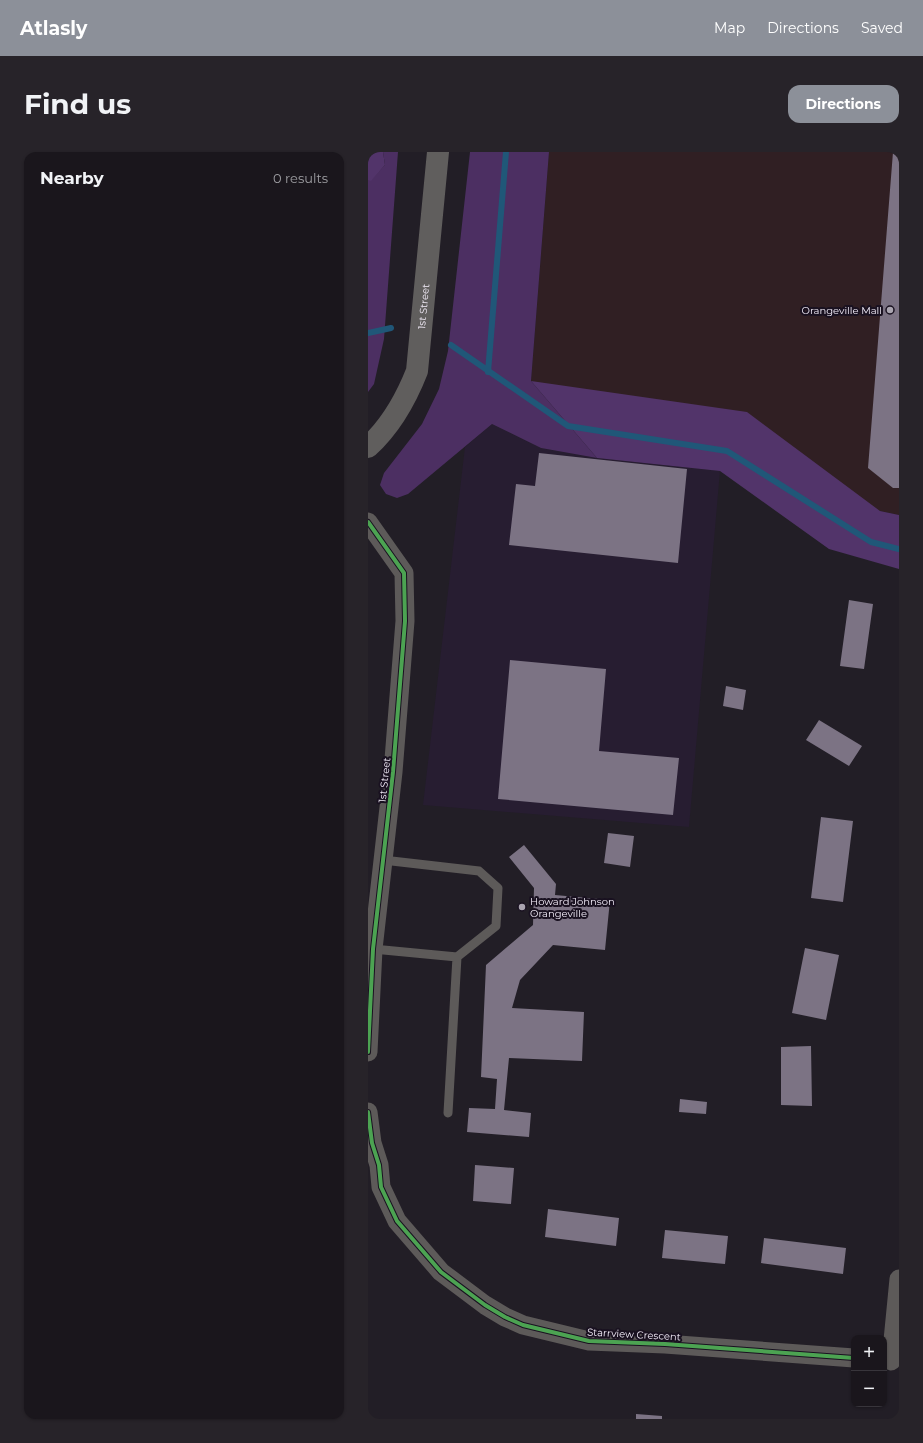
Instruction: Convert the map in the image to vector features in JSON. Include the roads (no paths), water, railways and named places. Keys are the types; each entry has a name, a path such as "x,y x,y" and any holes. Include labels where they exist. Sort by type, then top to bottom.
{"main road":[{"name":"1st Street","path":"368,447 398,410 408,394 416,371 438,152"}],"street":[{"name":"1st Street","path":"368,522 397,561 404,573 405,580 404,629 393,772 373,949 368,1052"},
{"name":"Starrview Crescent","path":"368,1112 372,1143 378,1165 381,1185 397,1221 441,1272 485,1305 523,1325 589,1340 851,1358"},
{"path":"892,1362 899,1279"}],"lane":[{"path":"373,949 457,957 496,926 498,888 479,871 383,860"},
{"path":"448,1113 457,957"}],"waterway":[{"path":"488,372 506,152"},
{"path":"368,333 391,328"},
{"path":"451,345 568,426 727,451 871,542 899,549"}],"place":[{"name":"Orangeville Mall","path":"890,310"},
{"name":"Howard Johnson Orangeville","path":"522,907"}]}
